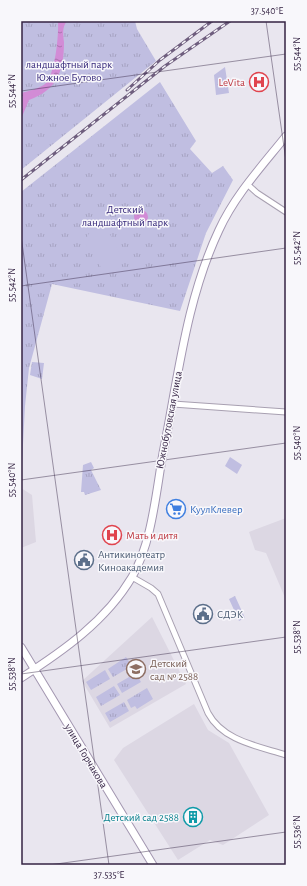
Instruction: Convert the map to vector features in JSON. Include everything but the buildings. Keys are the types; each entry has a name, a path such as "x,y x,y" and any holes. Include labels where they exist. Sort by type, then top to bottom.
{"street":[{"name":"Южнобутовская улица","path":"21,678 65,649 93,626 114,603 132,577 148,534 185,338 206,265 219,230 234,203 247,184 286,136"},
{"path":"247,184 286,212"},
{"path":"173,404 286,412"},
{"path":"132,577 158,594 208,713 220,729 237,740 286,755"},
{"name":"улица Горчакова","path":"21,647 153,865"}],"shaded area":[{"path":"21,488 32,495 36,542 21,548"},
{"path":"286,518 286,600 266,553 255,550 249,532"},
{"name":"Детский сад № 2588","path":"152,617 186,684 110,728 82,681"},
{"path":"194,704 208,730 229,743 269,815 223,845 210,840 178,860 114,760 123,748"}],"green space":[{"name":"ландшафтный парк Южное Бутово","path":"21,21 135,21 137,29 156,61 21,170"},
{"path":"225,67 229,93 216,95 214,75"},
{"name":"Детский ландшафтный парк","path":"160,82 196,141 190,149 212,173 223,166 233,180 206,233 180,311 52,284 29,368 25,406 21,483 21,192"},
{"path":"100,227 107,228 123,261 120,268 108,273 102,270 87,237 90,232"},
{"path":"32,362 44,363 42,379 30,375"},
{"path":"230,457 242,465 237,474 225,466"},
{"path":"91,462 94,468 91,470 101,490 85,495 84,492 81,492 83,465"},
{"path":"235,596 245,618 239,621 229,599"},
{"path":"126,657 132,666 113,677 108,669"},
{"path":"105,670 110,679 91,690 86,682"},
{"path":"136,673 141,682 122,693 117,684"},
{"path":"114,686 120,695 101,706 96,697"},
{"path":"147,688 153,699 137,709 135,706 131,708 127,700"},
{"path":"124,702 129,711 110,722 105,713"}],"water":[{"path":"58,21 67,21 65,23 63,33 64,52 57,78 46,91 29,100 21,119 21,93 36,89 45,84 51,73 57,45"},
{"path":"141,210 146,212 148,217 146,222 141,224 136,222 134,217 136,212"}],"railway":[{"path":"127,90 160,60 212,21"},
{"path":"21,180 165,66 230,21"}],"place":[{"name":"LeVita","path":"259,82"},
{"name":"КуулКлевер","path":"176,509"},
{"name":"Мать и дитя","path":"112,535"},
{"name":"Антикинотеатр Киноакадемия","path":"84,560"},
{"name":"СДЭК","path":"203,614"},
{"name":"Детский сад № 2588","path":"136,669"},
{"name":"Детский сад 2588","path":"193,817"}]}
